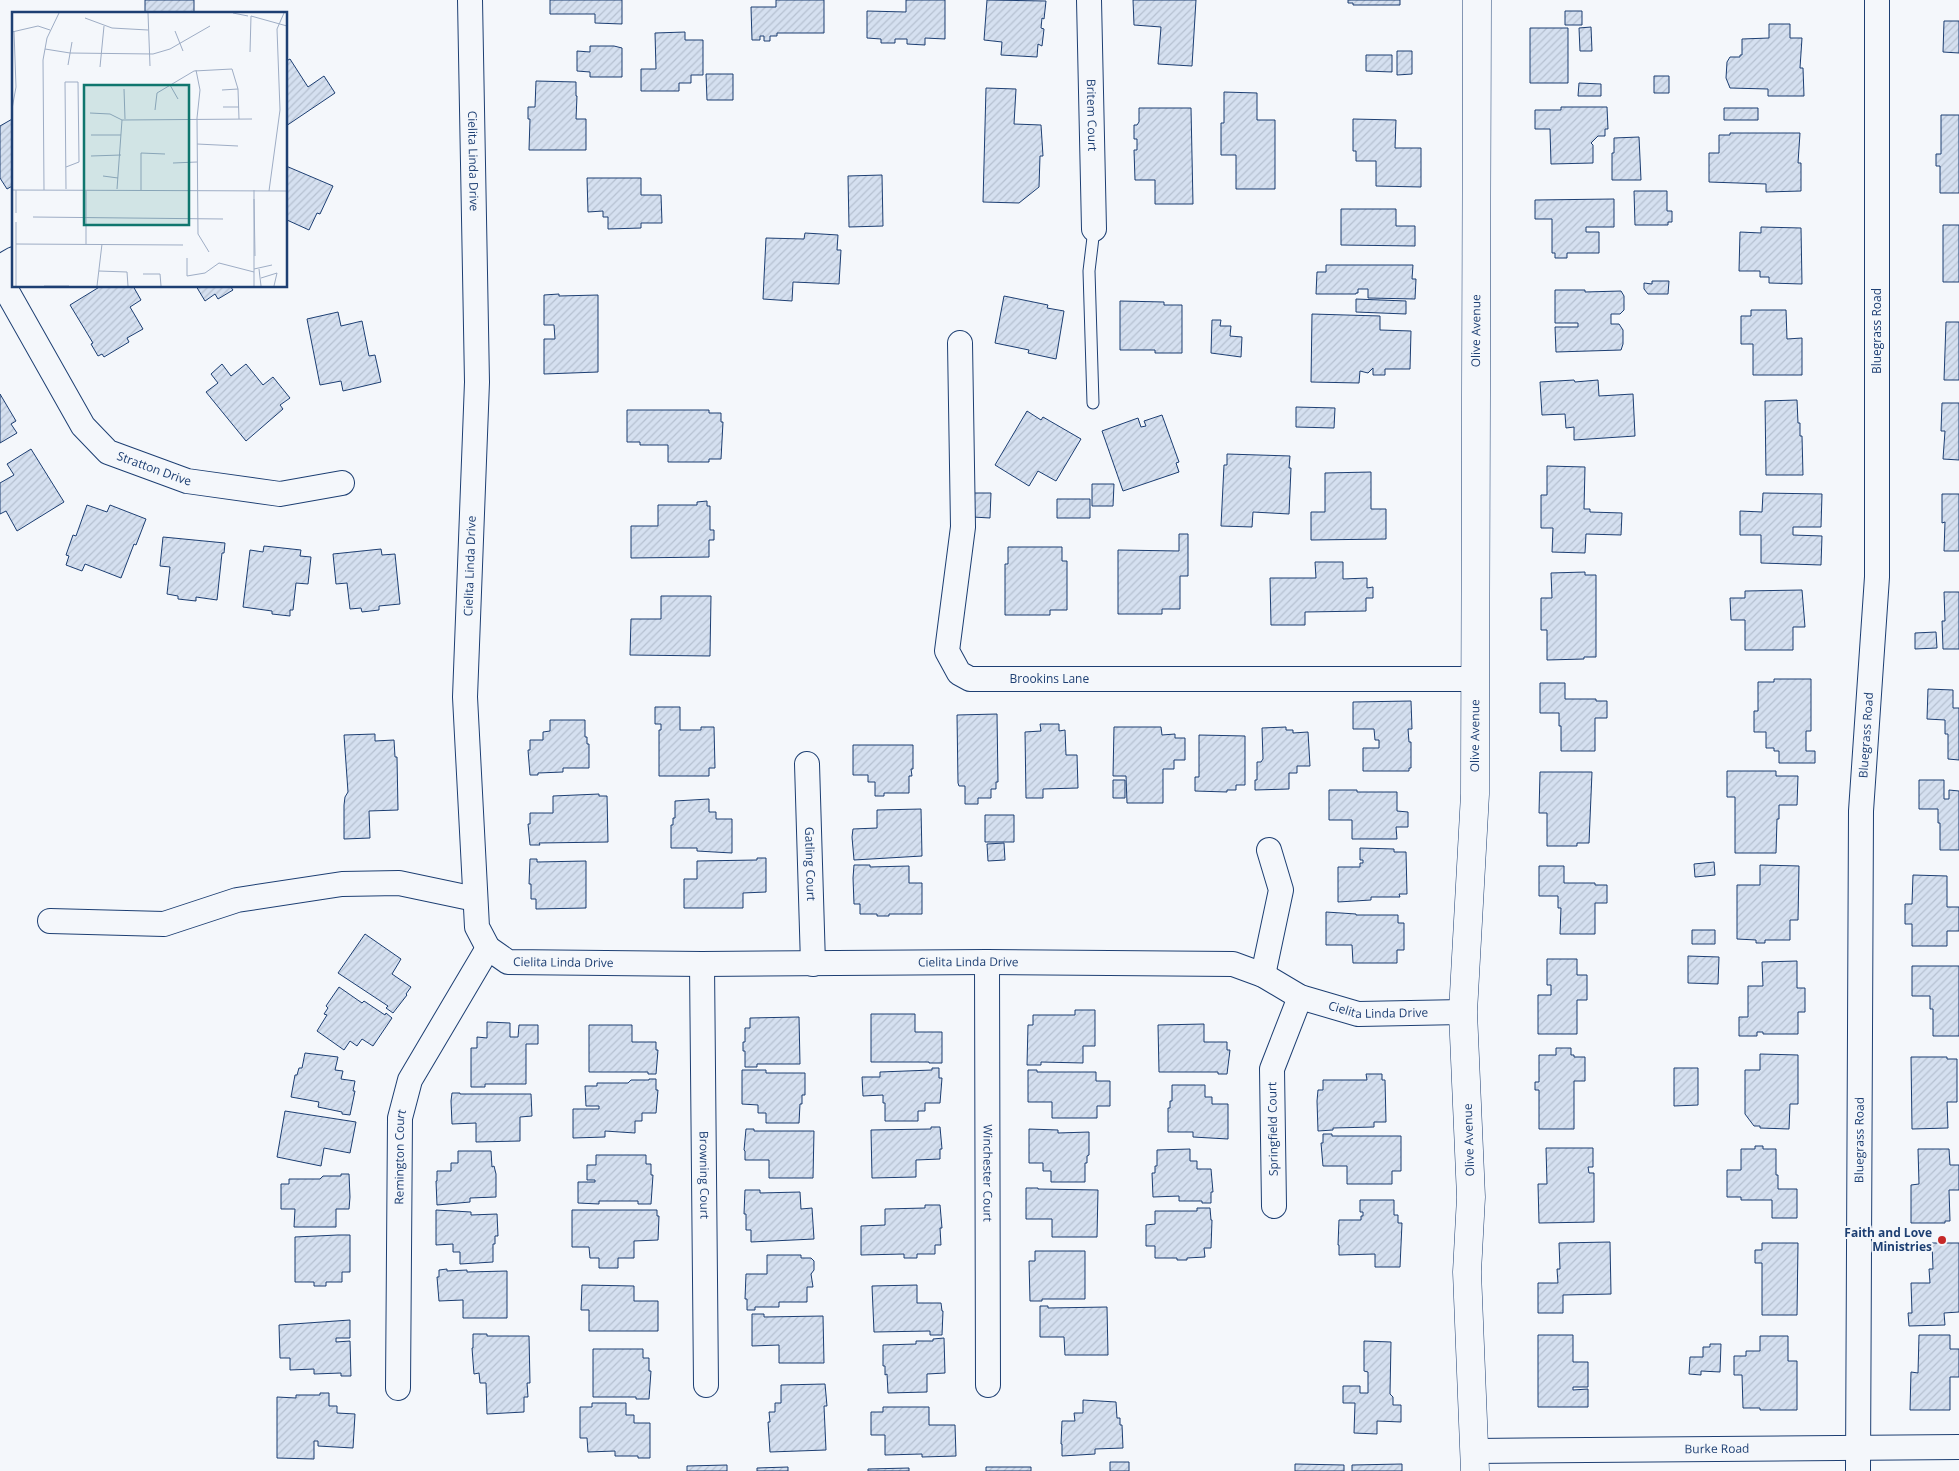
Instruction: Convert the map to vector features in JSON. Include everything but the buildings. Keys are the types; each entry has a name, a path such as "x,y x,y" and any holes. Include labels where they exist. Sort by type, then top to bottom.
{"main road":[{"name":"Olive Avenue","path":"1475,1461 1467,1272 1471,1197 1464,1012 1475,794 1476,0"}],"street":[{"name":"Cielita Linda Drive","path":"470,0 477,382 465,697 477,926 488,948 508,962 1233,964 1262,976 1300,998 1358,1014 1464,1012"},
{"name":"Britem Court","path":"1089,0 1094,229"},
{"name":"Bluegrass Road","path":"1858,1460 1861,810 1877,577 1877,0"},
{"path":"0,267 12,260"},
{"name":"Stratton Drive","path":"0,279 83,426 108,452 187,481 280,494 342,483"},
{"name":"Brookins Lane","path":"960,343 964,528 947,651 959,673 970,679 1475,679"},
{"name":"Gatling Court","path":"807,764 813,964"},
{"path":"1262,976 1280,890 1268,850"},
{"path":"50,922 164,924 237,900 342,884 399,883 476,899"},
{"name":"Remington Court","path":"398,1388 400,1118 410,1080 488,948"},
{"name":"Winchester Court","path":"987,962 988,1385"},
{"name":"Browning Court","path":"702,964 706,1385"},
{"name":"Springfield Court","path":"1274,1206 1272,1069 1300,998"},
{"name":"Burke Road","path":"1475,1461 1858,1460 1959,1447"}],"lane":[{"path":"1093,403 1089,271 1094,229"}],"place":[{"name":"Faith and Love Ministries","path":"1942,1240"}]}
